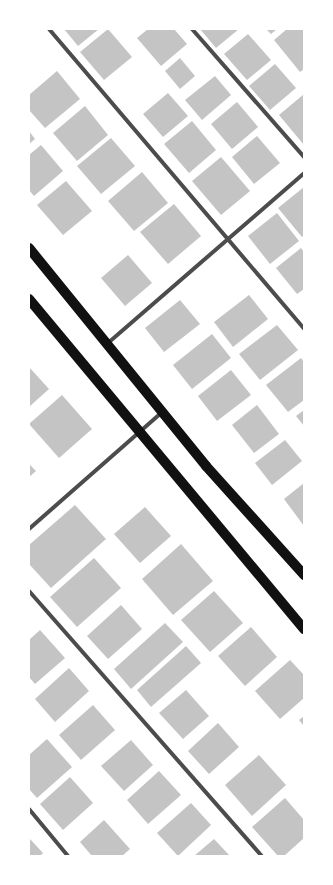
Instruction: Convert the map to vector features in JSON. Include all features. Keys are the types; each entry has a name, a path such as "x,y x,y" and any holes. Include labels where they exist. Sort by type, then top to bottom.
{"main road":[{"path":"29,248 206,466 304,575"},
{"path":"29,300 139,434 304,629"}],"street":[{"path":"49,29 304,329"},
{"path":"192,29 304,157"},
{"path":"107,344 227,238 304,173"},
{"path":"29,529 139,434 162,412"},
{"path":"29,591 262,856"},
{"path":"29,809 68,856"}],"building":[{"path":"64,29 99,29 78,46"},
{"path":"108,29 132,57 104,80 80,52"},
{"path":"148,29 174,29 187,44 161,66 137,38"},
{"path":"200,29 239,29 216,48"},
{"path":"266,29 277,29 271,34"},
{"path":"287,29 302,29 304,32 304,69 300,72 274,40"},
{"path":"248,34 271,60 247,80 224,54"},
{"path":"180,58 195,76 180,89 165,71"},
{"path":"275,64 296,88 270,110 249,86"},
{"path":"57,71 80,99 45,128 29,110 29,95"},
{"path":"215,76 231,95 202,120 185,100"},
{"path":"168,93 188,116 163,137 143,114"},
{"path":"304,94 304,145 279,115"},
{"path":"237,102 258,127 232,149 211,124"},
{"path":"85,106 108,135 77,161 53,133"},
{"path":"192,121 216,150 189,173 164,144"},
{"path":"29,131 35,139 29,144"},
{"path":"257,136 280,163 254,184 232,157"},
{"path":"111,138 135,166 101,194 77,166"},
{"path":"41,145 63,171 34,196 29,190 29,155"},
{"path":"221,157 250,191 221,215 192,181"},
{"path":"142,172 168,203 134,231 108,201"},
{"path":"66,181 92,211 63,235 37,205"},
{"path":"304,187 304,235 302,237 278,208"},
{"path":"174,204 201,236 168,264 140,232"},
{"path":"277,213 299,241 270,264 248,236"},
{"path":"301,248 304,252 304,289 297,294 276,268"},
{"path":"128,255 152,283 125,306 101,278"},
{"path":"249,295 268,319 233,347 214,322"},
{"path":"180,300 200,324 164,352 145,328"},
{"path":"277,325 298,350 260,380 239,354"},
{"path":"212,334 231,358 192,389 173,365"},
{"path":"301,358 304,362 304,400 288,412 266,385"},
{"path":"29,367 49,389 29,407"},
{"path":"231,370 251,395 217,421 198,396"},
{"path":"62,395 92,429 59,458 29,424"},
{"path":"257,405 279,434 254,453 232,425"},
{"path":"304,410 304,426 296,416"},
{"path":"285,440 302,461 272,485 255,463"},
{"path":"29,464 36,471 29,477"},
{"path":"304,483 304,526 284,499"},
{"path":"75,505 106,539 51,588 29,564 29,545"},
{"path":"145,507 171,536 140,563 114,534"},
{"path":"181,544 213,581 173,615 142,579"},
{"path":"94,558 121,588 77,627 50,597"},
{"path":"214,591 243,623 210,652 181,620"},
{"path":"121,605 142,629 108,659 87,636"},
{"path":"165,623 183,642 131,689 114,669"},
{"path":"251,627 277,657 245,686 218,656"},
{"path":"40,630 65,658 35,684 29,677 29,640"},
{"path":"186,646 201,663 151,707 137,690"},
{"path":"290,660 304,675 304,698 280,719 255,691"},
{"path":"69,668 89,691 55,722 35,699"},
{"path":"186,690 209,716 183,739 159,713"},
{"path":"93,705 115,730 81,760 59,735"},
{"path":"304,716 304,726 299,720"},
{"path":"218,723 239,747 209,774 188,751"},
{"path":"47,739 72,767 37,798 29,789 29,755"},
{"path":"131,740 153,765 124,791 101,766"},
{"path":"259,755 286,785 252,816 225,785"},
{"path":"159,771 181,795 148,824 127,800"},
{"path":"70,777 93,803 63,830 40,804"},
{"path":"285,798 304,820 304,838 284,856 278,856 252,827"},
{"path":"191,803 211,825 178,856 157,833"},
{"path":"104,820 130,849 122,856 92,856 80,842"},
{"path":"29,838 43,853 40,856 29,856"},
{"path":"214,839 230,856 194,856"}]}
